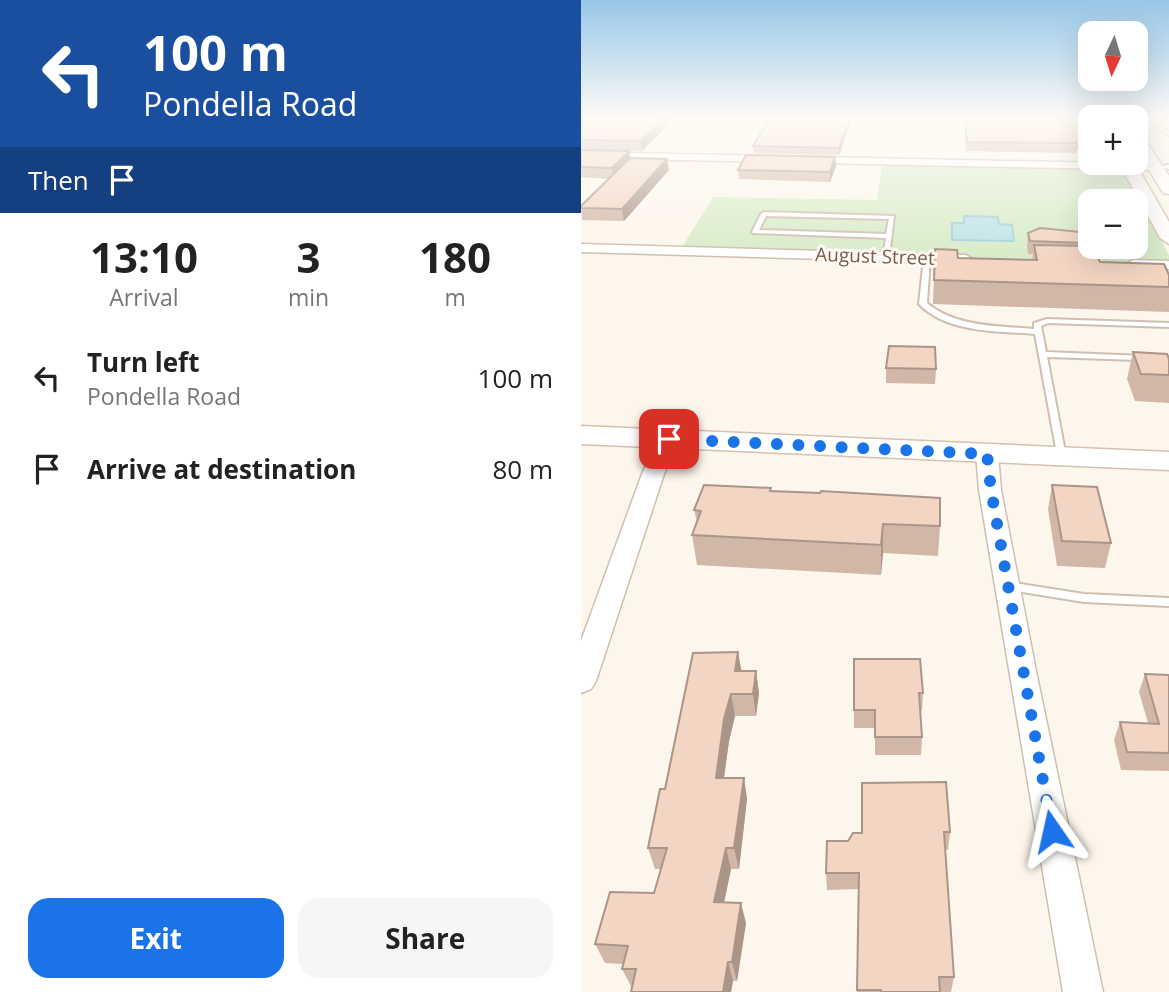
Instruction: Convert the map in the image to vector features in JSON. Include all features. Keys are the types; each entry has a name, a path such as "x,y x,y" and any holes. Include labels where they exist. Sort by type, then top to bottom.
{"street":[{"path":"1162,167 1169,189"},
{"path":"1134,175 1169,238"},
{"name":"August Street","path":"581,248 982,260"},
{"path":"1119,264 1169,265"},
{"path":"581,435 1169,461"},
{"path":"581,681 653,474 669,439"},
{"path":"987,454 1007,585 1083,992"}],"lane":[{"path":"886,257 892,217 764,214 755,232 889,236"},
{"path":"927,258 923,304 931,313 967,323 1038,332"},
{"path":"1061,457 1037,325 1047,321 1169,325"},
{"path":"1042,354 1169,359"},
{"path":"1007,585 1084,598 1169,602"}],"green space":[{"path":"882,164 1078,164 1078,175 1126,175 1134,189 1078,189 1078,259 1148,259 1148,216 1169,255 1169,263 679,252 713,197 877,200"}],"water":[{"path":"964,216 998,217 999,224 1012,225 1014,241 952,240 952,223 964,223"}],"building":[{"path":"581,164 616,164 612,168 581,167"},
{"path":"624,164 662,164 622,209 581,206"},
{"path":"741,164 833,164 830,172 738,170"},
{"path":"1040,228 1078,232 1078,243 1030,241 1028,233"},
{"path":"1034,245 1078,246 1078,259 1164,264 1169,275 1169,287 934,280 935,249 957,250 958,258 1037,260"},
{"path":"889,346 935,347 936,369 886,368"},
{"path":"1133,352 1167,354 1169,375 1141,374"},
{"path":"704,485 771,488 770,491 940,498 940,526 883,524 881,545 692,535 701,511 694,510"},
{"path":"1052,485 1097,487 1111,543 1062,541"},
{"path":"738,652 735,671 756,671 753,694 731,694 724,719 716,778 744,778 734,848 726,848 714,902 741,903 732,962 728,962 723,992 631,992 636,969 622,969 628,946 595,944 610,892 654,893 667,848 648,848 660,789 665,789 693,653"},
{"path":"854,659 920,659 923,693 919,693 922,737 875,737 875,710 854,710"},
{"path":"1145,674 1169,675 1169,753 1127,752 1120,722 1159,724"},
{"path":"946,782 950,832 944,832 954,977 939,977 940,992 857,990 859,873 826,873 827,841 848,841 853,833 862,833 862,783"}],"route":[{"path":"669,439 987,454 1022,671 1052,831"}]}
